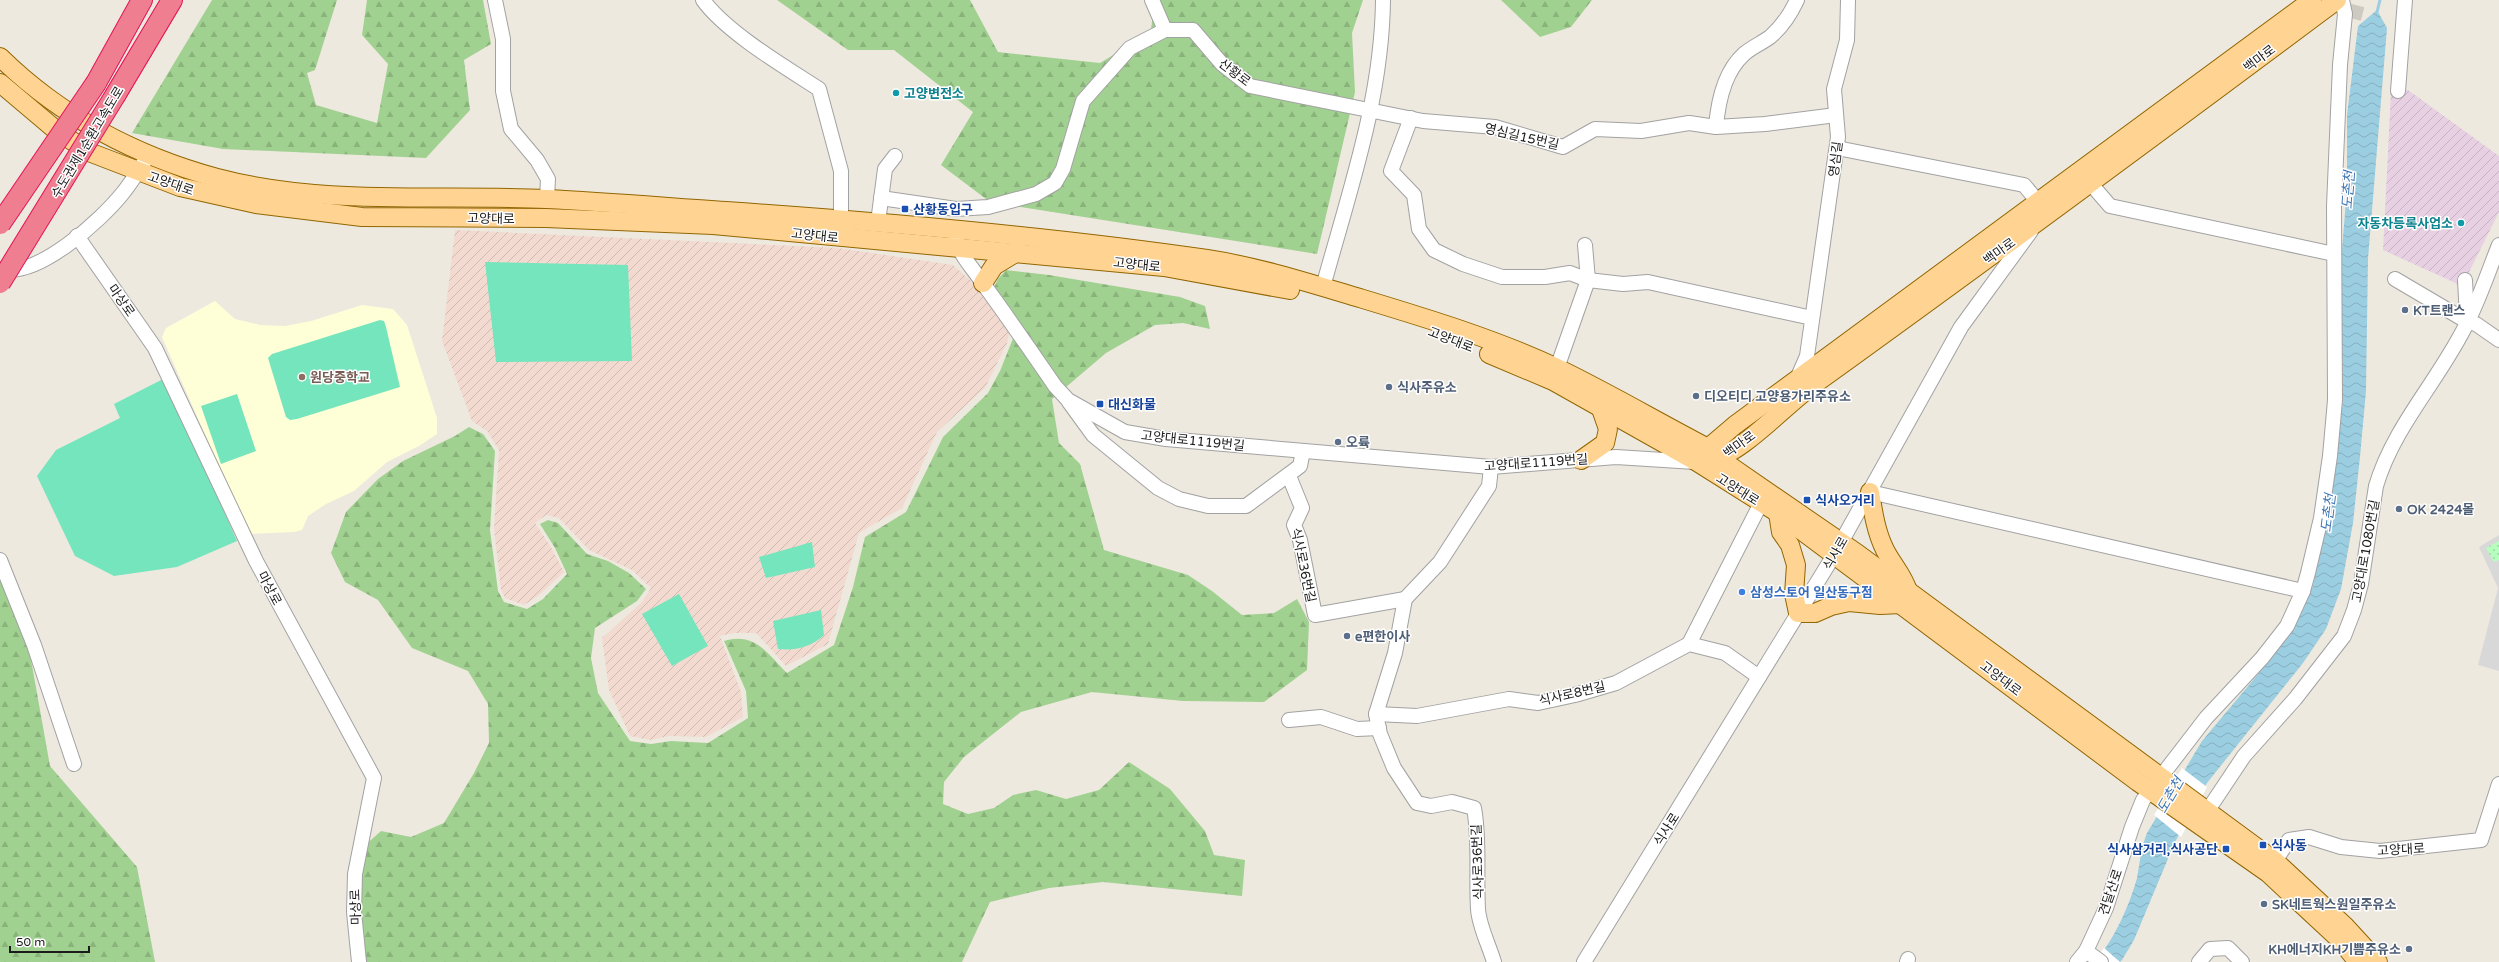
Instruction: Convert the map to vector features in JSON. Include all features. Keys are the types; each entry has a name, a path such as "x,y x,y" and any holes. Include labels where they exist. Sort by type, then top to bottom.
{"highway":[{"name":"수도권제1순환고속도로","path":"0,224 96,83 142,0"},
{"name":"수도권제1순환고속도로","path":"0,283 172,0"}],"main road":[{"name":"백마로","path":"1714,454 1796,382 2312,0"},
{"name":"백마로","path":"1697,462 1748,439 1802,393 2036,225 2337,0"},
{"name":"고양대로","path":"0,58 30,86 97,130 148,156 214,177 258,187 365,196 547,199 840,219 953,229 1210,260 1323,287 1445,324 1557,368 1714,454 1837,549 2200,816"},
{"name":"고양대로","path":"0,83 57,130 89,152 180,187 219,197 307,211 354,216 546,218 713,225 959,249 1017,252 1164,267 1246,280 1320,297 1439,333 1553,381 1697,462 1837,549"},
{"path":"983,283 994,266 1017,252"},
{"path":"1581,460 1605,443 1608,429 1601,409"},
{"path":"1778,513 1781,532 1790,545 1796,565 1794,594 1798,614 1815,613 1831,606 1849,602 1880,605 1905,599 1904,578 1885,550 1879,534 1870,492"},
{"path":"2200,816 2275,861 2345,926 2378,962"},
{"path":"2200,816 2268,873 2340,940 2358,962"}],"street":[{"path":"495,0 503,39 503,91 511,129 537,160 548,179 547,199"},
{"name":"고양대로","path":"703,0 710,10 765,54 819,89 841,171 840,219"},
{"path":"881,198 956,208 988,207 1036,194 1055,183 1063,169 1083,101 1130,48 1165,30 1152,0"},
{"path":"1323,287 1372,109 1383,40 1383,0"},
{"path":"1716,127 1718,101 1732,69 1744,54 1770,37 1787,20 1797,0"},
{"name":"영심길","path":"1796,382 1807,356 1837,148 1834,88 1847,40 1848,0"},
{"name":"견달산로","path":"2089,958 2137,812 2160,787 2206,718 2271,648 2287,626 2303,591 2321,518 2331,449 2335,400 2334,206 2340,65 2346,14 2342,0"},
{"path":"2398,91 2405,0"},
{"path":"2340,65 2350,45 2354,19"},
{"name":"산황로","path":"1165,30 1193,30 1222,64 1250,86 1372,109"},
{"name":"영심길15번길","path":"1372,109 1411,118 1496,127 1563,146 1595,129 1641,131 1689,123 1716,127 1765,124 1836,115"},
{"path":"1411,118 1391,171 1414,195 1419,229 1434,250 1463,264 1502,277 1545,277 1570,273 1588,280 1623,284 1648,282 1812,318"},
{"path":"1837,148 2024,185 2039,203"},
{"path":"0,269 9,271 34,265 57,252 105,213 123,193 148,156"},
{"path":"878,222 885,169 896,156"},
{"path":"2090,184 2110,206 2334,254"},
{"name":"식사로","path":"1584,962 1837,549 1870,492 1960,327 2036,225 2039,203"},
{"name":"고양대로1119번길","path":"953,229 959,249 968,265 983,283 1055,386 1068,400 1093,435 1158,488 1179,499 1208,506 1246,506 1289,476 1300,466 1303,451"},
{"name":"마상로","path":"77,236 155,348 256,561 374,778 355,874 354,912 359,962"},
{"name":"고양대로1080번길","path":"2200,816 2244,756 2295,699 2344,636 2354,610 2360,584 2376,486 2380,471 2391,448 2468,322 2499,245"},
{"path":"1557,368 1588,280 1585,246"},
{"path":"2395,278 2468,322 2476,324 2499,340"},
{"path":"2464,280 2468,322"},
{"name":"고양대로1119번길","path":"1068,400 1125,432 1166,439 1491,467 1616,457 1697,462"},
{"path":"1405,599 1444,556 1489,486 1491,467"},
{"name":"식사로36번길","path":"1289,476 1302,508 1294,525 1300,540 1315,614 1405,599 1395,653 1376,714 1379,728 1394,768 1417,803 1431,806 1452,802 1474,808 1478,826 1476,860 1478,911 1494,962"},
{"path":"1870,492 2303,591"},
{"path":"1759,677 1725,653 1689,644 1761,503"},
{"path":"0,560 34,645 74,764"},
{"name":"식사로8번길","path":"1376,714 1417,716 1510,699 1538,703 1575,695 1616,683 1689,644"},
{"path":"1289,720 1321,717 1356,729 1379,728"},
{"name":"고양대로","path":"2275,861 2288,840 2309,837 2341,847 2380,851 2481,840 2499,784"},
{"path":"2199,962 2210,949 2228,948 2242,962"}],"shaded area":[{"path":"2408,90 2499,156 2499,212 2462,286 2383,250 2391,92"},
{"path":"455,230 838,248 953,265 989,297 1010,329 1007,343 985,388 937,432 902,508 859,533 828,644 786,666 756,633 734,633 720,636 741,692 743,717 706,737 669,736 650,740 630,736 609,690 602,638 642,602 651,588 632,570 589,550 559,518 546,515 535,523 552,549 564,572 538,596 524,605 505,598 501,590 494,529 499,450 487,431 472,421 442,341"},
{"name":"원당중학교","path":"215,301 235,319 260,325 285,326 311,321 362,305 393,309 407,325 437,418 437,434 419,446 387,462 354,491 326,504 308,516 302,530 294,532 249,534 162,337 166,328"},
{"path":"2499,535 2499,671 2478,665 2498,588 2479,547"}],"green space":[{"path":"212,0 337,0 315,70 307,73 316,105 377,123 388,64 362,35 367,0 483,0 491,44 464,60 470,110 426,158 223,149 132,133"},
{"path":"777,0 970,0 998,52 1100,63 1151,32 1154,0 1363,0 1352,33 1355,92 1317,254 990,202 941,165 973,112 894,50 848,50"},
{"path":"1501,0 1592,0 1571,27 1540,37"},
{"path":"485,262 628,265 632,361 496,362"},
{"path":"1006,270 1049,275 1180,297 1205,306 1210,329 1183,323 1155,325 1106,353 1052,399 1059,443 1080,464 1104,550 1188,575 1212,591 1242,615 1274,613 1297,599 1309,622 1307,670 1264,702 1183,701 1092,692 1021,712 964,757 944,782 943,804 968,814 994,808 1013,795 1036,790 1066,799 1099,790 1129,762 1170,789 1205,831 1214,855 1245,860 1242,896 1103,882 1049,888 990,902 962,962 364,962 360,897 363,847 381,831 411,837 444,823 474,773 489,743 488,704 468,671 412,648 378,600 345,582 331,553 346,512 378,479 403,461 455,436 469,427 483,434 495,451 490,530 498,591 504,602 527,609 543,599 567,574 555,548 540,524 548,520 558,523 587,554 608,561 629,573 646,589 637,601 595,628 591,658 598,693 630,741 651,744 671,741 708,743 748,718 746,691 724,641 744,639 760,646 787,673 834,645 853,587 865,537 906,512 943,437 988,393 1000,371 1016,331 993,290 998,279"},
{"path":"380,320 384,321 386,327 400,387 297,419 290,420 286,417 268,358 272,354"},
{"path":"165,378 237,541 177,567 114,576 75,556 37,476 56,450 120,418 114,404"},
{"path":"237,394 256,451 221,464 201,406"},
{"path":"2499,541 2499,560 2494,562 2486,548"},
{"path":"812,542 815,567 766,578 759,557"},
{"path":"0,579 28,643 50,766 137,867 155,962 0,962"},
{"path":"679,594 708,646 672,666 642,614"},
{"path":"821,610 824,635 814,643 796,649 778,649 773,621"}],"water":[{"path":"2377,10 2387,28 2368,259 2366,391 2353,523 2341,589 2326,629 2303,663 2207,783 2175,842 2134,940 2122,960 2120,962 2094,962 2108,945 2120,923 2130,899 2137,878 2147,833 2202,741 2259,673 2288,634 2313,586 2326,518 2343,401 2341,262 2347,188 2347,115 2358,26"}],"pier":[{"path":"2182,768 2207,787 2181,837 2154,815"},
{"path":"2104,948 2120,962 2092,962"}],"waterway":[{"name":"도촌천","path":"2377,12 2380,0"}],"tunnel":[{"path":"2354,19 2359,0"}],"place":[{"name":"고양변전소","path":"896,93"},
{"name":"산황동입구","path":"905,209"},
{"name":"자동차등록사업소","path":"2461,223"},
{"name":"KT트랜스","path":"2405,310"},
{"name":"원당중학교","path":"302,377"},
{"name":"식사주유소","path":"1389,387"},
{"name":"디오티디 고양용가리주유소","path":"1696,396"},
{"name":"대신화물","path":"1100,404"},
{"name":"오륙","path":"1338,442"},
{"name":"식사오거리","path":"1807,500"},
{"name":"OK 2424몰","path":"2399,509"},
{"name":"삼성스토어 일산동구점","path":"1742,592"},
{"name":"e편한이사","path":"1347,636"},
{"name":"식사동","path":"2263,845"},
{"name":"식사삼거리,식사공단","path":"2226,849"},
{"name":"SK네트웍스원일주유소","path":"2264,904"},
{"name":"KH에너지KH기쁨주유소","path":"2409,949"}]}
